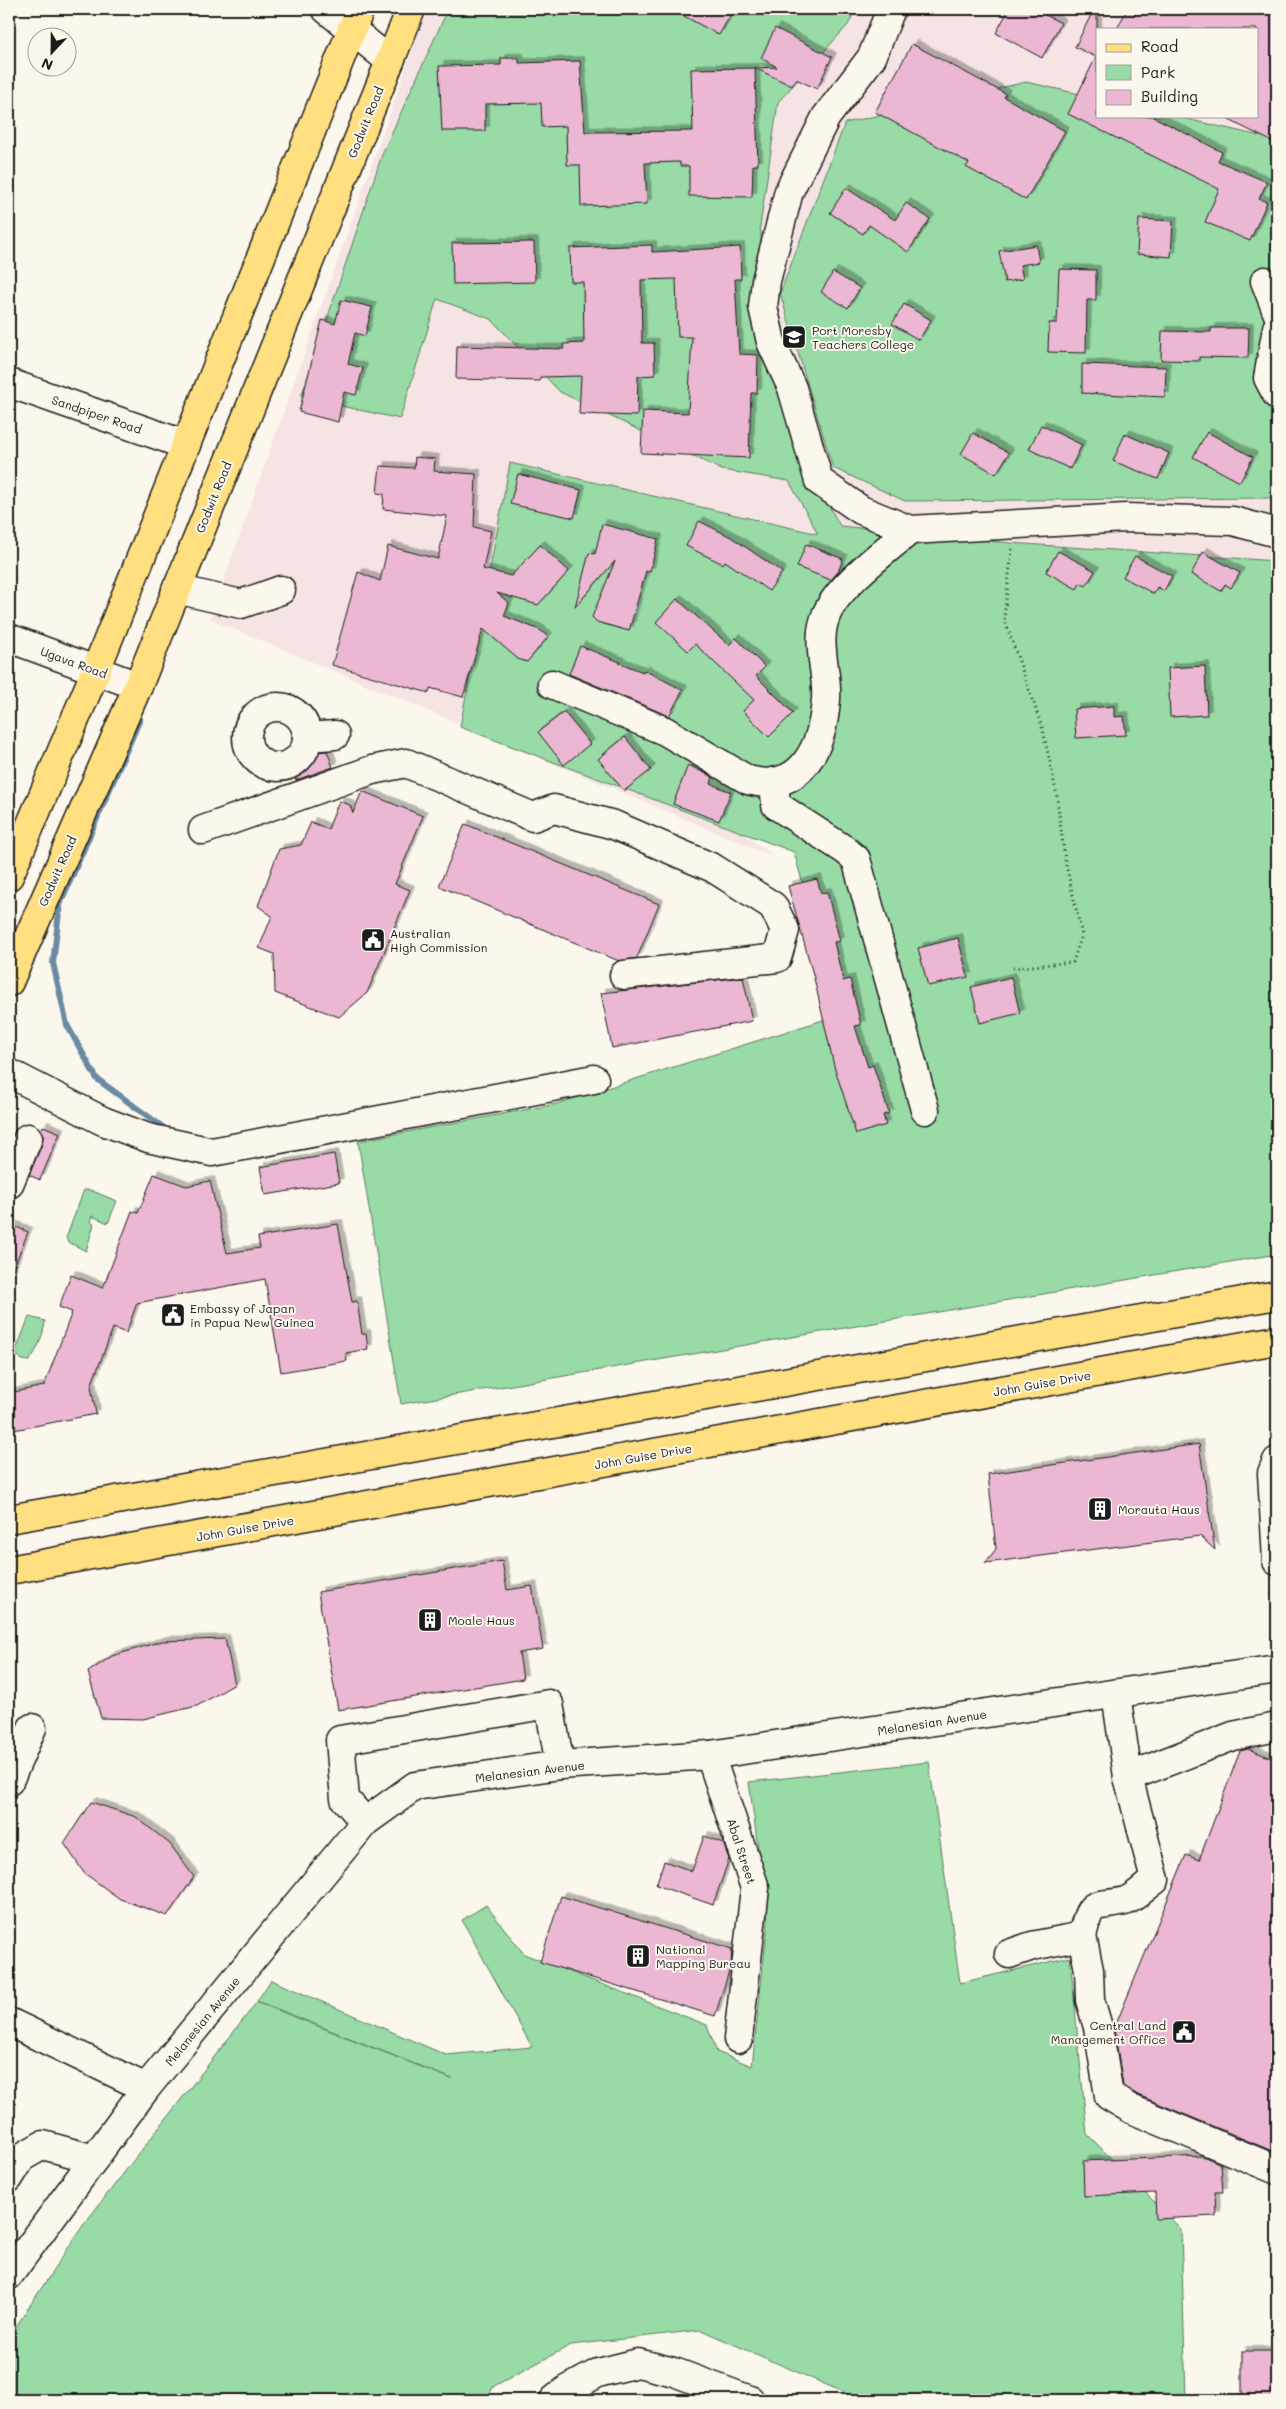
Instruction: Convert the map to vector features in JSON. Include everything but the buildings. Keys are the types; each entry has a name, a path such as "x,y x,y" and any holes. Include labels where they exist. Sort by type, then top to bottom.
{"main road":[{"name":"Godwit Road","path":"9,982 138,686 411,9"},
{"path":"9,876 96,670 356,19"},
{"path":"9,1519 1277,1295"},
{"name":"John Guise Drive","path":"9,1570 1277,1340"}],"street":[{"path":"326,9 356,19 390,61"},
{"path":"891,9 872,57 826,117 789,191 771,258 763,307 771,342 792,388 819,481 861,510 910,530 1126,518 1233,521 1277,533"},
{"path":"1266,281 1277,312"},
{"path":"1277,328 1268,378 1277,394"},
{"name":"Sandpiper Road","path":"9,383 186,445"},
{"path":"552,684 666,731 748,780 763,784 774,782 799,772 812,757 819,735 826,699 820,641 822,627 828,610 841,591 910,530"},
{"path":"176,588 241,604 281,590"},
{"name":"Ugava Road","path":"9,638 138,686"},
{"path":"275,706 290,710 301,719 307,737 302,754 289,765 281,767 272,767 257,760 248,747 247,730 257,713 275,706"},
{"path":"307,737 335,735"},
{"path":"203,830 372,770 406,763 533,817 554,810 614,825 714,868 773,906 785,930 777,958 624,975"},
{"path":"281,767 295,797"},
{"path":"774,782 776,806 856,859 925,1110"},
{"path":"9,1073 103,1121 148,1138 212,1152 594,1079"},
{"path":"9,1184 28,1138"},
{"path":"1277,1461 1272,1474 1277,1561"},
{"name":"Melanesian Avenue","path":"9,2275 146,2088 365,1822 415,1786 560,1765 710,1755 1277,1669"},
{"path":"1116,1694 1128,1777 1155,1880 1127,1900 1098,1904 1088,1914 1082,1936 1088,1970 1090,2000 1098,2027 1109,2096 1131,2109 1277,2170"},
{"path":"365,1822 345,1799 340,1740 549,1704 560,1765"},
{"path":"1128,1777 1233,1736 1277,1727"},
{"path":"9,1781 32,1728"},
{"name":"Abal Street","path":"710,1755 755,1888 738,2039"},
{"path":"1009,1954 1032,1946 1082,1936"},
{"path":"9,2022 146,2088"},
{"path":"9,2178 22,2157 43,2145 94,2159"},
{"path":"554,2400 564,2391 598,2373 638,2363 674,2372 750,2400"}],"path":[{"path":"1013,968 1073,962 1082,935 1065,860 1056,792 1044,730 1004,618 1014,523"}],"shaded area":[{"name":"Port Moresby Teachers College","path":"427,9 1277,9 1277,738 865,574 741,832 775,857 210,619"}],"green space":[{"path":"448,9 856,9 848,25 778,102 760,227 789,432 840,526 1010,543 1277,561 1277,1254 401,1404 358,1141 556,1104 839,1015 794,852 460,727 510,463 818,534 789,481 722,470 560,392 491,319 437,299 400,419 301,397 383,152"},
{"path":"1026,82 1096,98 1096,118 1183,118 1277,140 1277,498 905,501 833,468 780,293 845,123"},
{"path":"84,1190 90,1190 117,1201 108,1223 92,1216 90,1222 94,1224 86,1251 68,1242 66,1238"},
{"path":"29,1317 45,1321 40,1342 29,1361 22,1360 15,1353"},
{"path":"929,1762 960,1983 1070,1957 1087,2134 1181,2229 1186,2400 861,2400 701,2330 571,2345 494,2386 486,2400 9,2400 9,2344 17,2325 84,2224 257,2002 452,2079 257,2001 271,1980 446,2055 532,2047 462,1920 486,1905 524,1954 707,2025 717,2052 752,2066 768,1921 749,1782"}],"waterway":[{"path":"140,719 60,904 53,963 67,1025 97,1079 164,1128"}],"place":[{"name":"Port Moresby Teachers College","path":"794,337"},
{"name":"Australian High Commission","path":"373,940"},
{"name":"Embassy of Japan in Papua New Guinea","path":"173,1315"},
{"name":"Morauta Haus","path":"1100,1509"},
{"name":"Moale Haus","path":"430,1620"},
{"name":"National Mapping Bureau","path":"638,1956"},
{"name":"Central Land Management Office","path":"1184,2032"}]}
